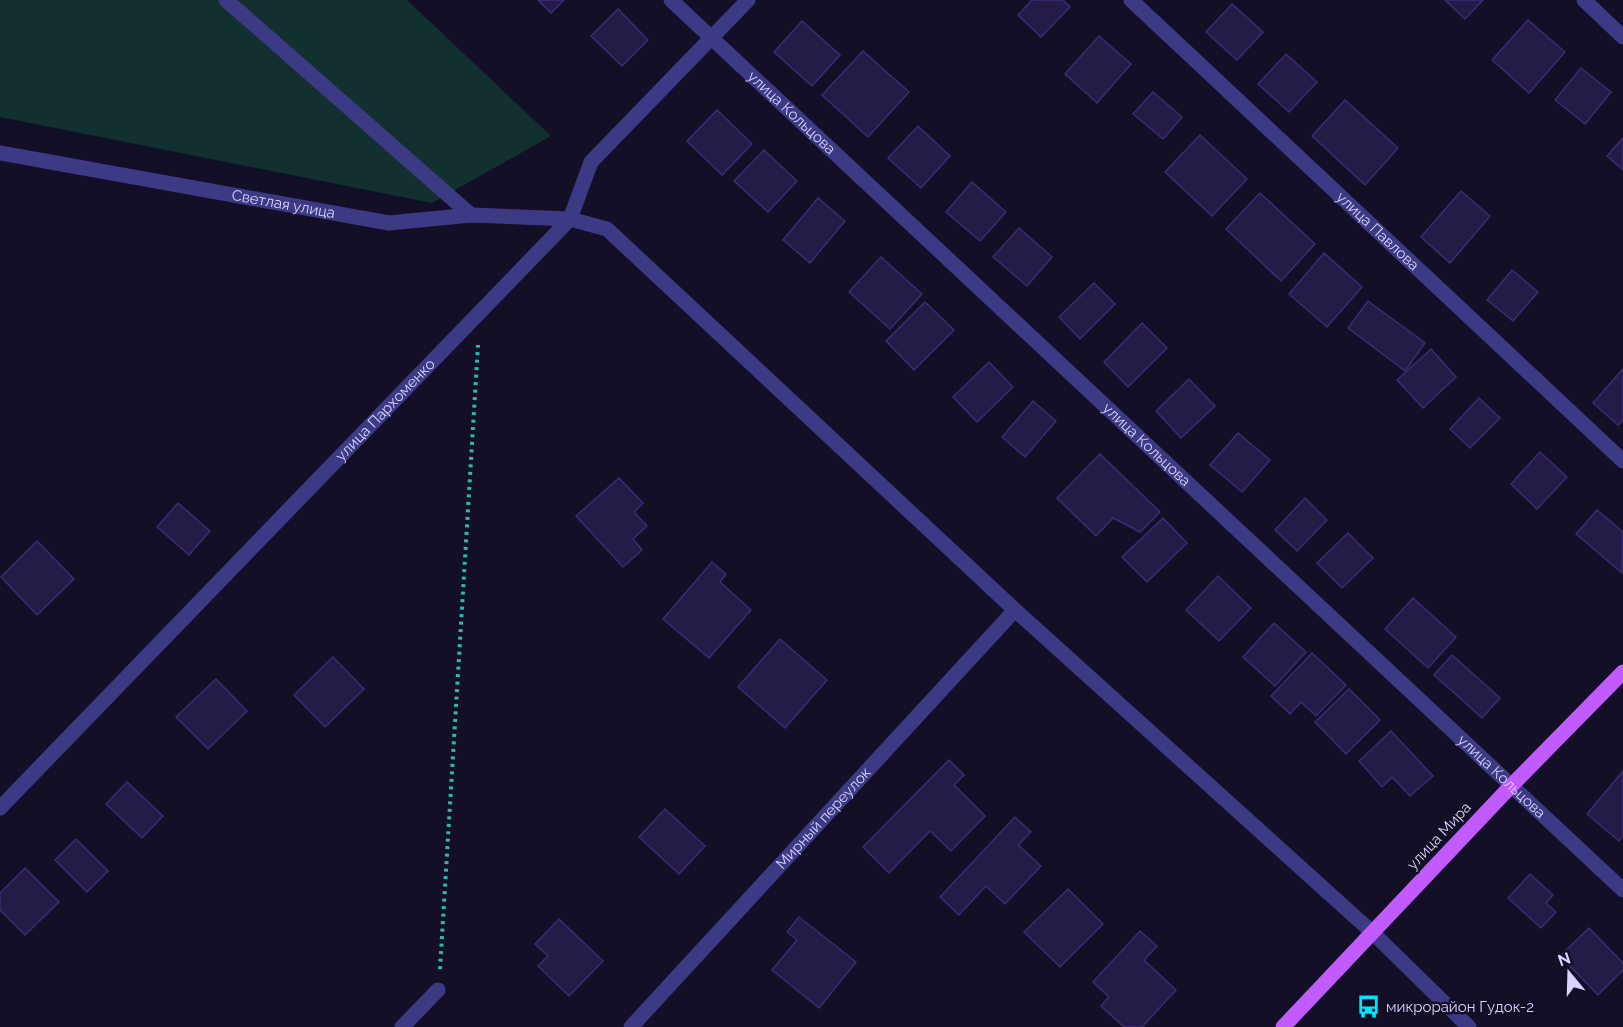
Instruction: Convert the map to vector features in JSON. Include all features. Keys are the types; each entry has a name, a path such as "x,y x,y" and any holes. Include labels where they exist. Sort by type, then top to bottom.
{"main road":[{"name":"улица Мира","path":"1283,1027 1511,786 1623,672"}],"street":[{"path":"226,0 471,215"},
{"name":"улица Кольцова","path":"671,0 1623,890"},
{"name":"улица Пархоменко","path":"0,808 570,219 591,162 748,0"},
{"name":"улица Павлова","path":"1131,0 1623,461"},
{"path":"1584,0 1623,36"},
{"name":"Светлая улица","path":"1,154 389,223 471,215 570,219 607,229 1015,610 1373,933 1469,1027"},
{"name":"Мирный переулок","path":"631,1027 1015,610"},
{"path":"402,1027 438,990"}],"path":[{"path":"438,990 480,311"}],"green space":[{"path":"0,0 407,0 551,136 432,203 0,117"}],"building":[{"path":"538,0 564,0 551,13"},
{"path":"1032,0 1063,0 1070,7 1041,37 1018,15"},
{"path":"1445,0 1483,0 1465,19"},
{"path":"1232,4 1263,32 1237,60 1206,32"},
{"path":"618,9 648,40 622,66 591,36"},
{"path":"1528,20 1565,52 1529,93 1492,60"},
{"path":"802,21 840,55 812,86 774,52"},
{"path":"1099,36 1131,64 1097,103 1065,74"},
{"path":"863,51 909,92 868,137 822,95"},
{"path":"1286,54 1317,82 1289,112 1258,84"},
{"path":"1581,68 1611,92 1585,124 1555,100"},
{"path":"1153,92 1182,117 1163,139 1133,114"},
{"path":"1345,100 1398,148 1365,185 1312,136"},
{"path":"717,110 752,144 722,175 687,141"},
{"path":"918,126 950,156 921,188 888,158"},
{"path":"1200,135 1247,179 1212,216 1165,172"},
{"path":"1623,138 1623,170 1607,156"},
{"path":"764,150 797,181 768,212 734,181"},
{"path":"972,182 1006,212 980,241 946,212"},
{"path":"1461,191 1490,216 1450,263 1421,237"},
{"path":"1260,193 1315,244 1281,281 1226,229"},
{"path":"818,198 845,221 810,263 783,240"},
{"path":"1019,228 1052,257 1027,286 993,257"},
{"path":"1324,253 1362,287 1327,327 1289,294"},
{"path":"881,257 922,294 890,329 849,292"},
{"path":"1512,270 1538,292 1513,321 1487,300"},
{"path":"1094,283 1115,304 1080,339 1059,317"},
{"path":"1368,301 1425,343 1405,371 1348,328"},
{"path":"925,302 954,330 914,370 886,341"},
{"path":"1142,323 1167,348 1128,387 1104,362"},
{"path":"1431,349 1456,377 1423,408 1397,380"},
{"path":"989,362 1013,387 977,422 953,397"},
{"path":"1623,369 1623,420 1618,425 1593,403"},
{"path":"1189,379 1215,406 1181,438 1156,411"},
{"path":"1479,398 1500,418 1470,448 1450,429"},
{"path":"1033,401 1056,421 1025,457 1002,437"},
{"path":"1238,433 1270,460 1242,492 1210,465"},
{"path":"1540,452 1567,477 1537,509 1511,484"},
{"path":"1100,454 1160,512 1140,532 1113,518 1096,536 1057,498"},
{"path":"619,478 643,503 634,512 647,526 633,539 642,550 623,567 576,516"},
{"path":"1305,498 1327,520 1297,551 1275,530"},
{"path":"178,503 210,531 189,555 157,527"},
{"path":"1597,510 1623,532 1622,573 1576,534"},
{"path":"1163,518 1187,543 1147,582 1122,557"},
{"path":"1348,533 1373,558 1342,588 1317,563"},
{"path":"37,541 74,579 37,615 1,577"},
{"path":"712,562 726,574 720,582 751,610 709,658 663,619"},
{"path":"1218,576 1251,608 1219,641 1186,610"},
{"path":"1413,598 1456,637 1428,668 1385,629"},
{"path":"1274,623 1306,652 1275,686 1243,657"},
{"path":"780,639 827,680 785,728 738,687"},
{"path":"1312,653 1346,685 1316,716 1301,702 1290,714 1271,696"},
{"path":"1452,655 1500,698 1482,718 1434,675"},
{"path":"333,657 364,689 325,727 294,695"},
{"path":"216,679 247,711 208,749 176,717"},
{"path":"1349,689 1380,720 1346,754 1315,722"},
{"path":"1391,731 1433,776 1410,796 1392,777 1382,787 1359,761"},
{"path":"949,760 964,775 954,785 985,816 951,851 930,831 889,873 863,847"},
{"path":"1623,771 1623,836 1619,841 1587,814"},
{"path":"127,782 163,816 142,838 106,804"},
{"path":"665,809 705,846 679,874 639,837"},
{"path":"1015,817 1031,832 1018,845 1041,866 1005,904 986,886 959,915 940,897"},
{"path":"76,839 108,871 87,892 55,860"},
{"path":"25,868 59,902 25,935 0,910 0,893"},
{"path":"1530,874 1553,895 1546,903 1556,912 1541,928 1508,898"},
{"path":"1068,889 1103,924 1060,967 1024,932"},
{"path":"799,917 856,962 819,1008 772,970 797,940 787,932"},
{"path":"559,919 603,961 569,996 538,966 548,956 535,944"},
{"path":"1589,928 1623,963 1623,970 1598,995 1560,956"},
{"path":"1140,931 1157,946 1144,960 1176,990 1142,1027 1124,1027 1101,1006 1109,997 1093,982"}],"place":[{"name":"микрорайон Гудок-2","path":"1368,1007"}]}
